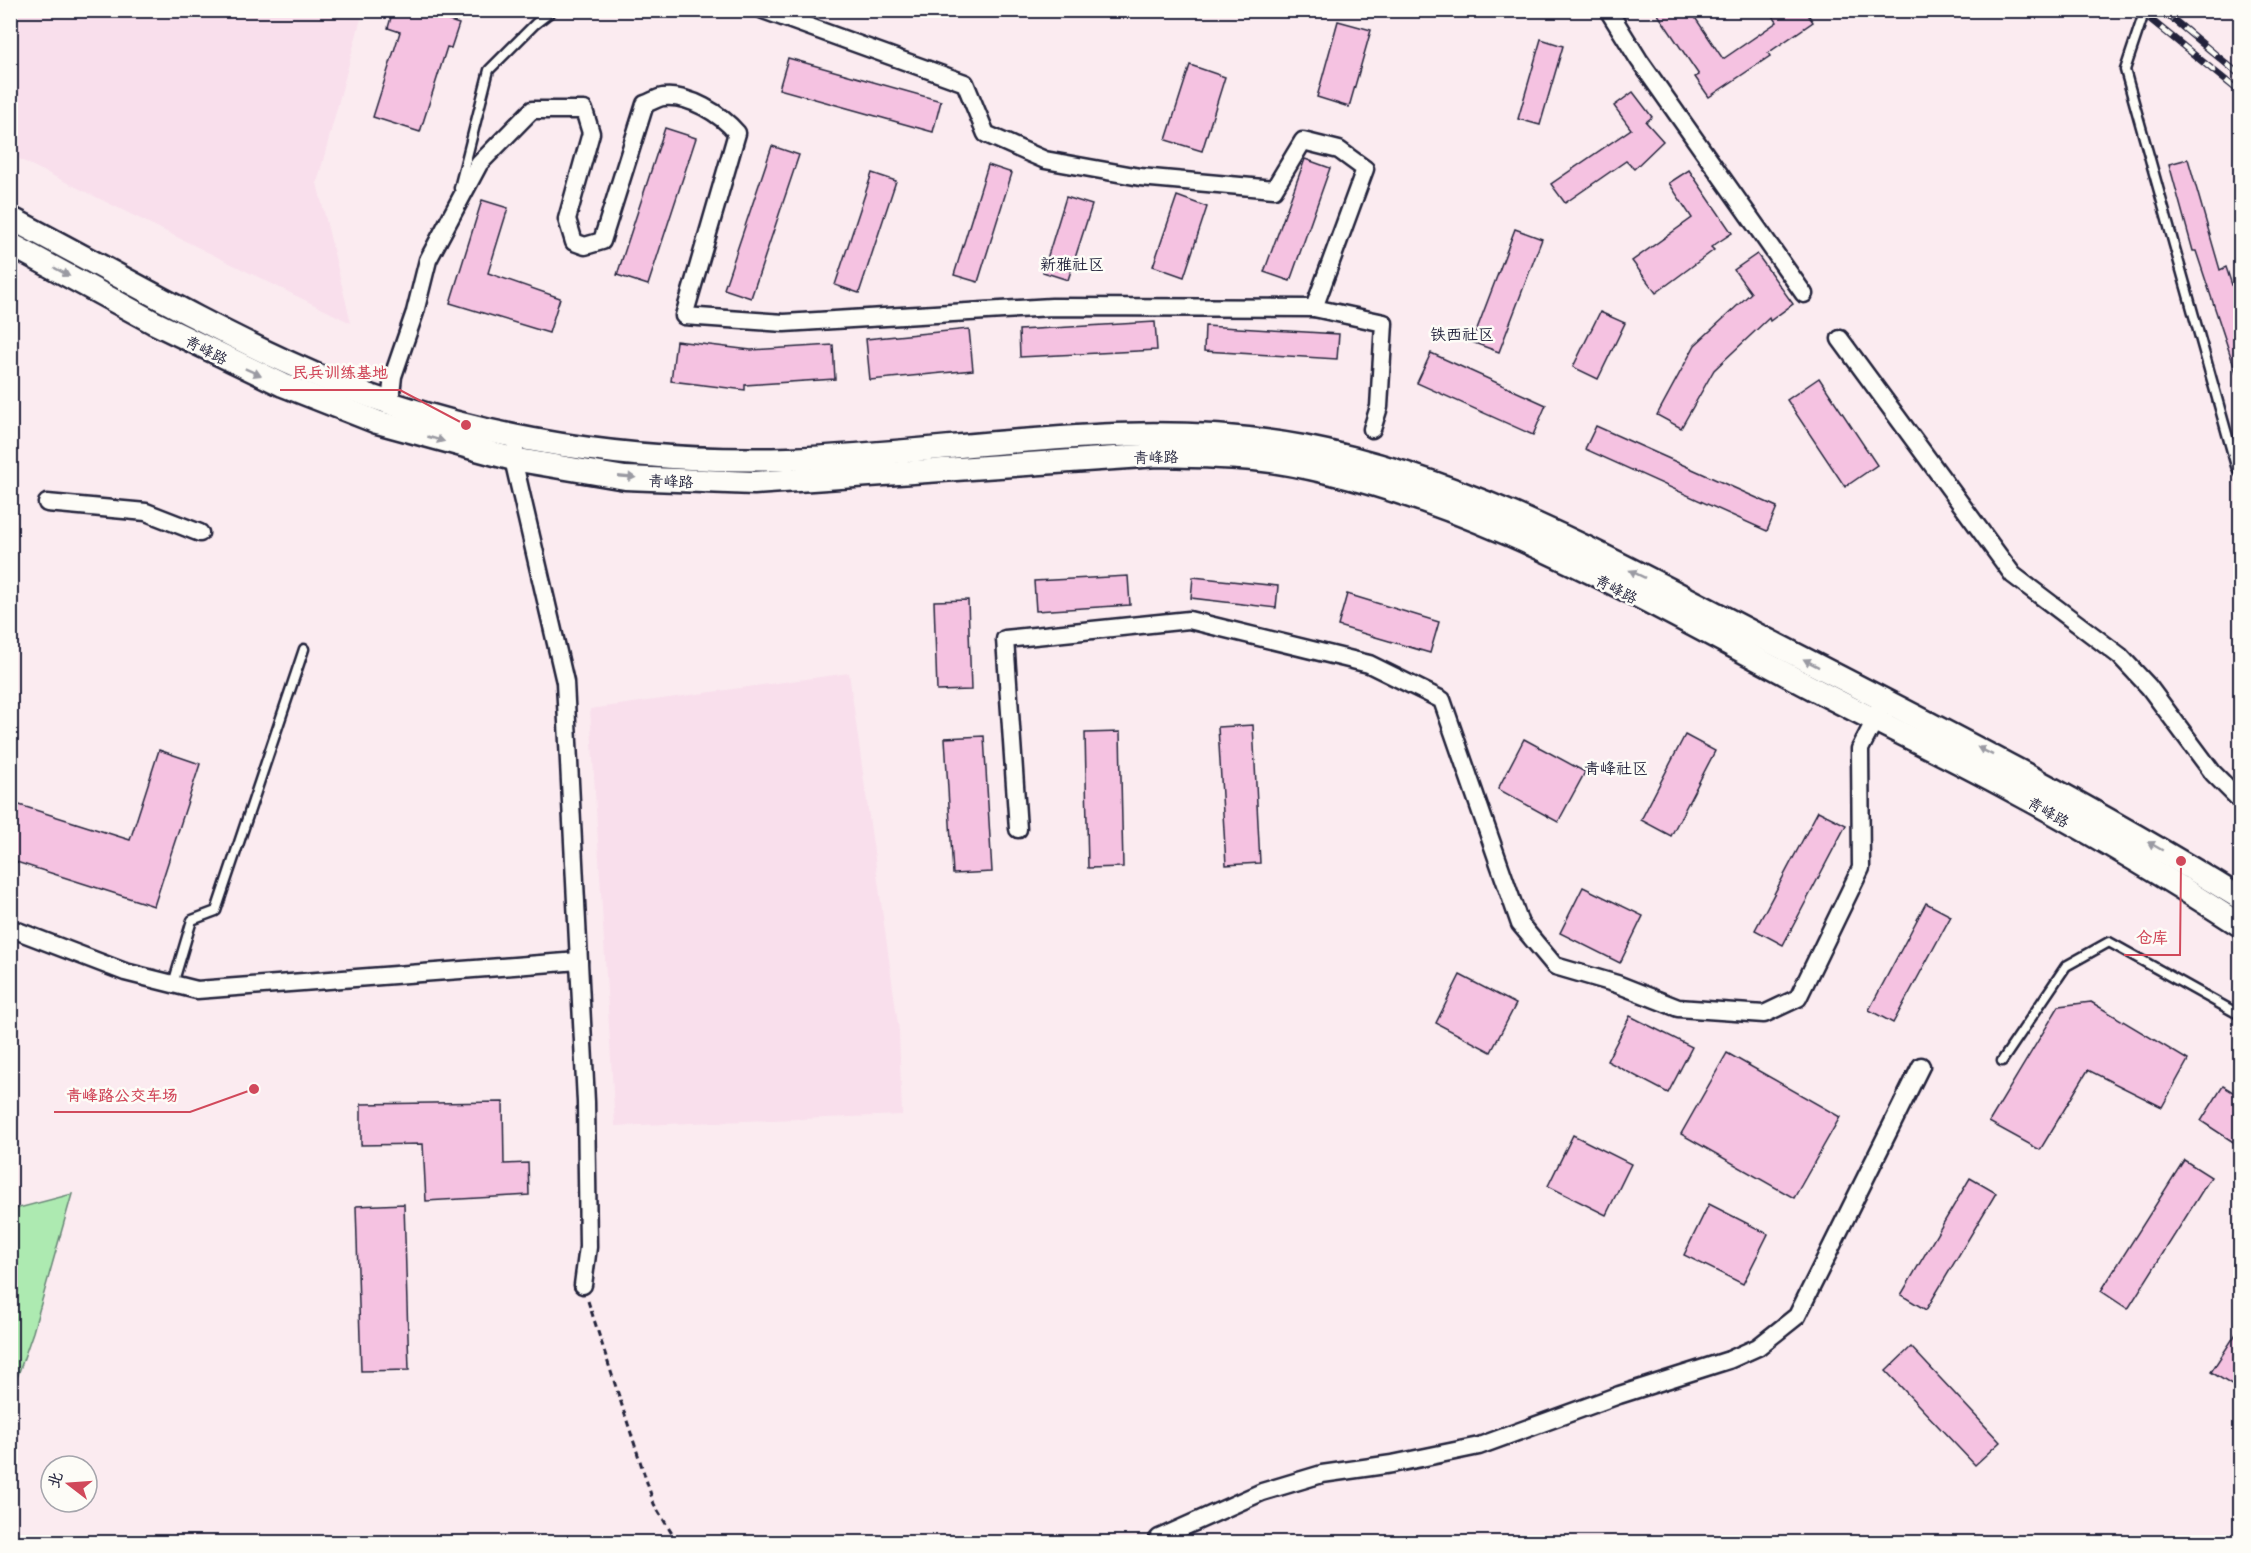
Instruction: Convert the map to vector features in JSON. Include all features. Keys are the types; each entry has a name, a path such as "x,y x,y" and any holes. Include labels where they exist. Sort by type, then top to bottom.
{"main road":[{"name":"青峰路","path":"10,218 250,344 328,380 515,448 664,457 789,459 1074,437 1144,435 1250,438 1309,448 1422,477 1511,511 1885,701 2096,811 2241,898"},
{"name":"青峰路","path":"10,244 153,322 283,385 378,422 515,448 625,478 754,483 1158,455 1214,456 1272,461 1357,479 1428,501 1497,529 1579,568 2018,793 2241,925"}],"street":[{"path":"1608,10 1639,60 1804,294"},
{"path":"762,11 965,83 986,134 1045,160 1140,177 1274,189 1303,141 1339,150 1365,170 1314,308"},
{"path":"390,403 393,376 415,312 428,260 479,164 532,110 584,110 591,133 567,219 573,242 585,246 602,240 645,104 663,97 691,100 727,122 737,133 684,316 784,323 1052,307 1314,308 1383,323 1379,406 1372,429"},
{"path":"1840,339 2013,575 2120,656 2149,687 2213,773 2241,800"},
{"path":"515,448 565,682 586,1102 588,1247 583,1285"},
{"path":"47,503 146,512 200,533"},
{"path":"1018,829 1005,639 1189,620 1357,661 1369,664 1442,700 1521,924 1555,966 1617,984 1678,1008 1764,1014 1798,998 1861,868 1860,749 1885,701"},
{"path":"10,928 125,972 197,990 579,962"},
{"path":"1156,1542 1159,1538 1262,1492 1322,1474 1392,1464 1479,1446 1619,1395 1729,1360 1758,1347 1797,1316 1921,1066"}],"lane":[{"path":"455,207 489,70 535,24 553,10"},
{"path":"2145,10 2125,70 2236,466 2241,473"},
{"path":"173,984 192,920 216,911 304,650"},
{"path":"2002,1061 2066,966 2109,942 2241,1016"}],"path":[{"path":"583,1285 654,1504 677,1542"}],"shaded area":[{"path":"10,11 363,11 317,183 351,323 11,155"},
{"path":"849,673 899,1031 902,1115 615,1126 590,709"}],"green space":[{"path":"72,1194 33,1332 11,1395 11,1210"}],"building":[{"path":"393,10 416,10 459,24 451,48 447,47 420,132 373,117 400,32 388,28"},
{"path":"1655,10 1690,10 1723,59 1777,22 1769,10 1805,10 1813,22 1768,53 1770,56 1709,97 1695,77 1699,75"},
{"path":"1338,21 1371,30 1349,107 1317,97"},
{"path":"1541,39 1563,46 1540,125 1518,119"},
{"path":"788,58 941,101 933,132 779,89"},
{"path":"1190,65 1225,77 1202,151 1166,140"},
{"path":"1633,92 1652,117 1646,122 1663,141 1634,169 1626,161 1565,203 1551,184 1631,129 1614,106"},
{"path":"665,128 696,138 648,285 617,275"},
{"path":"772,146 799,155 751,298 724,289"},
{"path":"1305,159 1330,168 1290,281 1264,272"},
{"path":"2188,159 2220,270 2226,267 2241,312 2241,377 2238,378 2196,251 2193,251 2169,164"},
{"path":"988,165 1012,173 978,282 954,275"},
{"path":"1689,170 1732,233 1711,247 1714,250 1656,293 1632,261 1692,218 1669,183"},
{"path":"872,173 896,181 859,293 835,285"},
{"path":"1177,196 1207,207 1184,277 1153,266"},
{"path":"1066,197 1092,205 1068,280 1043,272"},
{"path":"482,200 508,208 488,273 560,298 549,333 450,303"},
{"path":"1515,229 1542,239 1499,352 1472,342"},
{"path":"1757,254 1793,304 1770,321 1769,318 1714,370 1681,428 1657,415 1695,345 1751,293 1734,270"},
{"path":"1600,312 1625,323 1598,379 1573,367"},
{"path":"1155,322 1157,350 1020,357 1019,330"},
{"path":"1205,326 1339,334 1337,359 1204,351"},
{"path":"969,329 973,370 870,380 866,339"},
{"path":"676,341 751,350 833,345 835,379 745,385 745,390 671,381"},
{"path":"1431,353 1546,405 1533,435 1417,383"},
{"path":"1819,378 1877,465 1845,487 1787,400"},
{"path":"1596,426 1777,507 1767,531 1585,449"},
{"path":"1128,576 1130,605 1036,611 1034,581"},
{"path":"1193,577 1278,586 1276,608 1191,598"},
{"path":"1347,594 1439,622 1430,653 1338,626"},
{"path":"968,600 971,690 937,691 934,601"},
{"path":"1253,725 1260,863 1226,865 1218,727"},
{"path":"1120,732 1123,867 1088,868 1085,733"},
{"path":"1685,735 1715,751 1671,836 1641,820"},
{"path":"984,736 992,872 953,874 945,738"},
{"path":"1524,739 1585,772 1558,822 1498,789"},
{"path":"159,750 200,764 154,906 10,860 10,802 130,840"},
{"path":"1818,811 1846,825 1783,945 1755,930"},
{"path":"1583,887 1643,916 1620,963 1560,933"},
{"path":"1926,903 1951,916 1893,1023 1869,1010"},
{"path":"1460,975 1516,1004 1491,1052 1436,1023"},
{"path":"2091,1002 2188,1060 2162,1107 2088,1070 2040,1150 1989,1122 2059,1006"},
{"path":"1630,1016 1692,1047 1668,1093 1607,1061"},
{"path":"1727,1053 1840,1117 1794,1198 1681,1134"},
{"path":"2223,1086 2241,1097 2241,1147 2201,1121"},
{"path":"503,1102 504,1164 528,1163 529,1195 426,1201 423,1144 361,1145 361,1104"},
{"path":"1573,1135 1631,1164 1606,1215 1548,1186"},
{"path":"2184,1160 2211,1177 2128,1309 2101,1291"},
{"path":"1970,1178 1996,1193 1926,1310 1901,1295"},
{"path":"404,1204 409,1370 361,1371 356,1206"},
{"path":"1709,1204 1768,1234 1743,1284 1684,1255"},
{"path":"2241,1326 2241,1391 2211,1372"},
{"path":"1911,1347 2000,1442 1975,1465 1886,1371"}],"railway":[{"path":"2139,10 2240,92"},
{"path":"2162,10 2240,75"}],"place":[{"name":"民兵训练基地","path":"466,425"},
{"name":"仓库","path":"2181,861"},
{"name":"青峰路公交车场","path":"254,1089"}],"district":[{"name":"新雅社区","path":"1072,263"},
{"name":"铁西社区","path":"1462,333"},
{"name":"青峰社区","path":"1616,767"}]}
